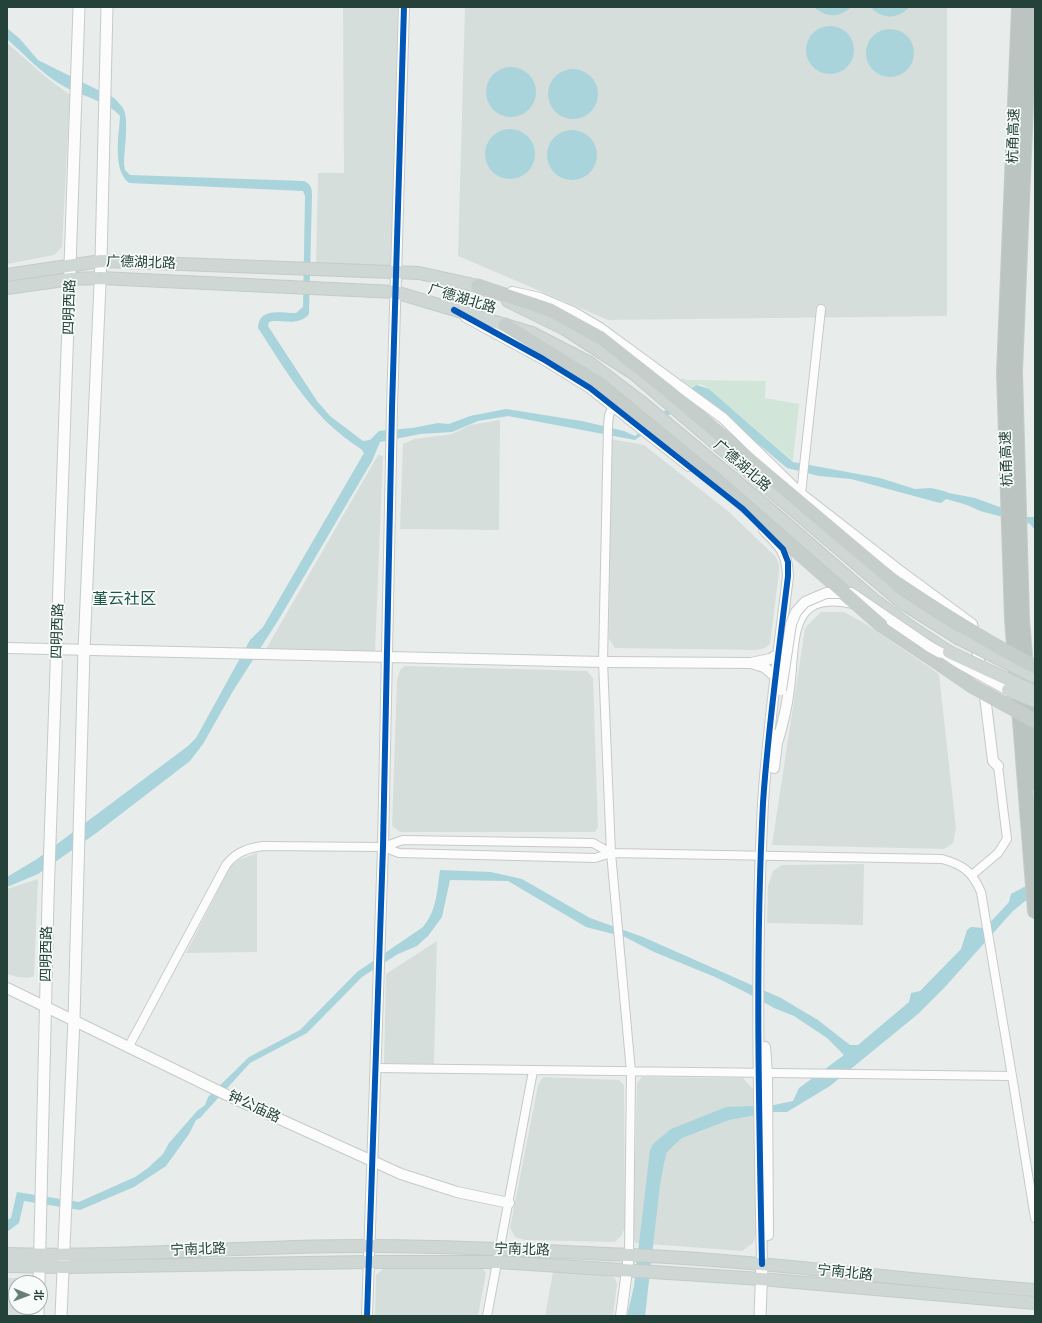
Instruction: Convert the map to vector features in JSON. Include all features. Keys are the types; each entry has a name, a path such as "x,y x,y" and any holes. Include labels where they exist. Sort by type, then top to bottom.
{"highway":[{"name":"杭甬高速","path":"1019,7 1004,372 1012,619 1035,911"},
{"name":"杭甬高速","path":"1030,7 1015,372 1022,619 1035,783"},
{"path":"478,286 550,310 601,338 666,390 897,584 942,615 986,642 1035,667"},
{"path":"505,325 595,381 717,481 881,625 972,686 1035,721"},
{"path":"1002,702 1035,726"}],"main road":[{"name":"四明西路","path":"39,1275 48,899 71,279 79,7"},
{"name":"四明西路","path":"62,1316 63,1254 74,1019 79,868 84,650 101,261 107,7"},
{"name":"广德湖北路","path":"7,275 101,261 419,273 478,286 565,329 633,373 901,602 958,638 1035,676"},
{"name":"广德湖北路","path":"7,288 71,279 100,278 395,292 532,333 590,363 640,401 760,501 868,594 908,625 949,652 1035,692"},
{"path":"1008,690 1035,701"},
{"name":"宁南北路","path":"7,1254 63,1254 369,1246 500,1249 659,1256 765,1264 925,1282 1035,1290"},
{"name":"宁南北路","path":"39,1267 63,1268 368,1262 498,1262 628,1269 765,1279 1035,1303"},
{"path":"765,1264 767,1316"},
{"path":"7,1266 39,1267"},
{"path":"760,1316 765,1279"}],"street":[{"path":"367,1316 383,847 392,408 404,7"},
{"path":"478,286 540,298 573,312 600,328 723,418 801,494 900,572 972,624 984,686 993,761 998,766 1007,839 998,853 972,875"},
{"path":"801,494 821,309"},
{"path":"454,310 543,359 590,388 743,509 783,549 788,562 788,576 764,800 763,1073 765,1264"},
{"path":"613,406 609,415 608,426 603,662 611,853 631,1072 630,1255 621,1316"},
{"path":"778,740 781,690 791,624 796,612 805,602 826,593 851,593 930,647 1008,690"},
{"path":"765,1264 759,1126 759,1094 763,1073 758,1010 763,856 778,740 789,690 797,620 805,610 829,599 856,604 984,686"},
{"path":"7,648 603,662 751,663 770,659 779,654"},
{"path":"751,663 764,667 776,677"},
{"path":"130,1046 226,865 233,856 249,848 263,846 383,847 403,840 593,843 611,853"},
{"path":"383,847 399,853 421,854 595,858 611,853 942,859 958,864 972,875 981,892 1035,1218"},
{"name":"钟公庙路","path":"7,988 130,1046 208,1084 233,1098 429,1185 509,1203"},
{"path":"376,1068 1012,1076"},
{"path":"487,1316 533,1071"}],"shaded area":[{"path":"343,7 398,7 392,268 316,264 318,173 344,173"},
{"path":"465,7 947,7 947,316 608,320 458,256"},
{"path":"7,43 46,77 70,95 62,247 54,255 7,264"},
{"path":"500,420 499,530 400,529 403,444 414,439 452,434 470,425"},
{"path":"611,439 644,445 729,512 776,557 779,565 779,572 770,644 765,648 756,650 615,648 609,639"},
{"path":"378,455 383,456 375,652 266,649"},
{"path":"821,612 844,612 866,624 939,674 956,828 953,843 944,849 772,845 805,628"},
{"path":"405,666 587,671 593,678 598,827 595,832 400,832 392,826 397,680 400,670"},
{"path":"257,853 257,952 186,953 230,867 239,860"},
{"path":"864,864 863,925 767,923 768,886 773,871 782,865"},
{"path":"38,879 34,976 29,978 17,977 7,974 7,889"},
{"path":"437,941 434,1064 384,1063 386,974"},
{"path":"543,1077 619,1080 624,1085 625,1227 622,1235 615,1242 525,1240 515,1237 510,1228 538,1085"},
{"path":"642,1077 743,1078 753,1089 757,1233 753,1243 742,1251 636,1243 633,1240 637,1083"},
{"path":"385,1267 483,1269 486,1273 478,1316 375,1316 376,1275"},
{"path":"553,1272 607,1274 615,1278 617,1284 613,1316 545,1316"},
{"path":"8,1278 8,1315 27,1316 7,1316"}],"green space":[{"path":"682,378 687,380 766,381 765,398 799,404 793,461 709,389 700,384 691,387 681,381"}],"water":[{"path":"814,7 851,7 837,15 828,15"},
{"path":"871,7 909,7 905,11 895,16 885,16 875,11"},
{"path":"825,26 835,26 847,33 854,45 854,55 847,67 835,74 825,74 817,70 810,63 806,55 806,45 810,37 817,30"},
{"path":"7,28 20,39 38,60 114,98 121,105 124,110 126,122 124,164 125,170 130,175 304,181 310,185 312,196 309,314 297,321 269,322 268,326 317,401 330,416 363,441 370,440 379,431 412,428 438,423 449,424 470,416 506,409 582,421 624,431 635,436 697,385 709,389 793,462 880,478 915,489 931,488 975,498 1027,517 1035,517 1035,530 1030,524 980,511 967,505 946,499 941,503 851,479 819,476 787,468 738,427 696,395 635,440 508,416 478,421 452,432 420,434 380,442 372,461 279,619 233,691 203,744 190,761 95,834 38,874 7,887 7,877 37,859 188,746 196,738 250,640 263,627 364,453 329,424 315,409 291,379 258,328 259,321 267,314 278,312 296,313 303,307 305,196 303,191 129,183 120,169 118,161 120,116 108,106 65,87 49,77 7,39"},
{"path":"885,29 895,29 907,36 914,48 914,58 907,70 895,77 885,77 877,73 870,66 866,58 866,48 870,40 877,33"},
{"path":"506,67 516,67 529,74 536,87 536,97 529,110 516,117 506,117 497,113 490,106 486,97 486,87 490,78 497,71"},
{"path":"568,69 578,69 591,76 598,89 598,99 591,112 578,119 568,119 559,115 552,108 548,99 548,89 552,80 559,73"},
{"path":"505,129 515,129 528,136 535,149 535,159 528,172 515,179 505,179 496,175 489,168 485,159 485,149 489,140 496,133"},
{"path":"567,130 577,130 590,137 597,150 597,160 590,173 577,180 567,180 558,176 551,169 547,160 547,150 551,141 558,134"},
{"path":"440,870 491,872 522,879 590,918 643,937 781,998 818,1020 850,1045 858,1045 909,1002 911,993 920,991 961,949 967,930 971,927 985,928 1009,902 1011,894 1035,881 1035,893 1013,911 945,987 918,1014 830,1086 787,1112 773,1112 729,1120 682,1138 667,1152 660,1185 645,1316 627,1316 634,1286 650,1150 654,1143 671,1129 726,1107 774,1105 793,1101 799,1088 844,1055 827,1038 794,1016 774,1008 715,977 654,952 625,937 586,927 508,881 450,880 442,917 428,936 417,946 398,954 362,977 307,1033 250,1063 200,1118 196,1120 189,1134 166,1166 134,1187 80,1210 24,1201 19,1223 7,1232 7,1220 11,1218 17,1192 79,1202 135,1177 148,1168 163,1154 169,1143 197,1111 205,1105 208,1097 249,1057 300,1030 357,972 423,927 428,921 434,907"}],"cycle path":[{"path":"367,1316 383,847 392,408 404,7"},
{"path":"454,310 543,359 590,388 743,509 783,549 788,562 788,576 774,689 763,803 758,975 762,1264"}],"district":[{"name":"堇云社区","path":"124,600"}]}
